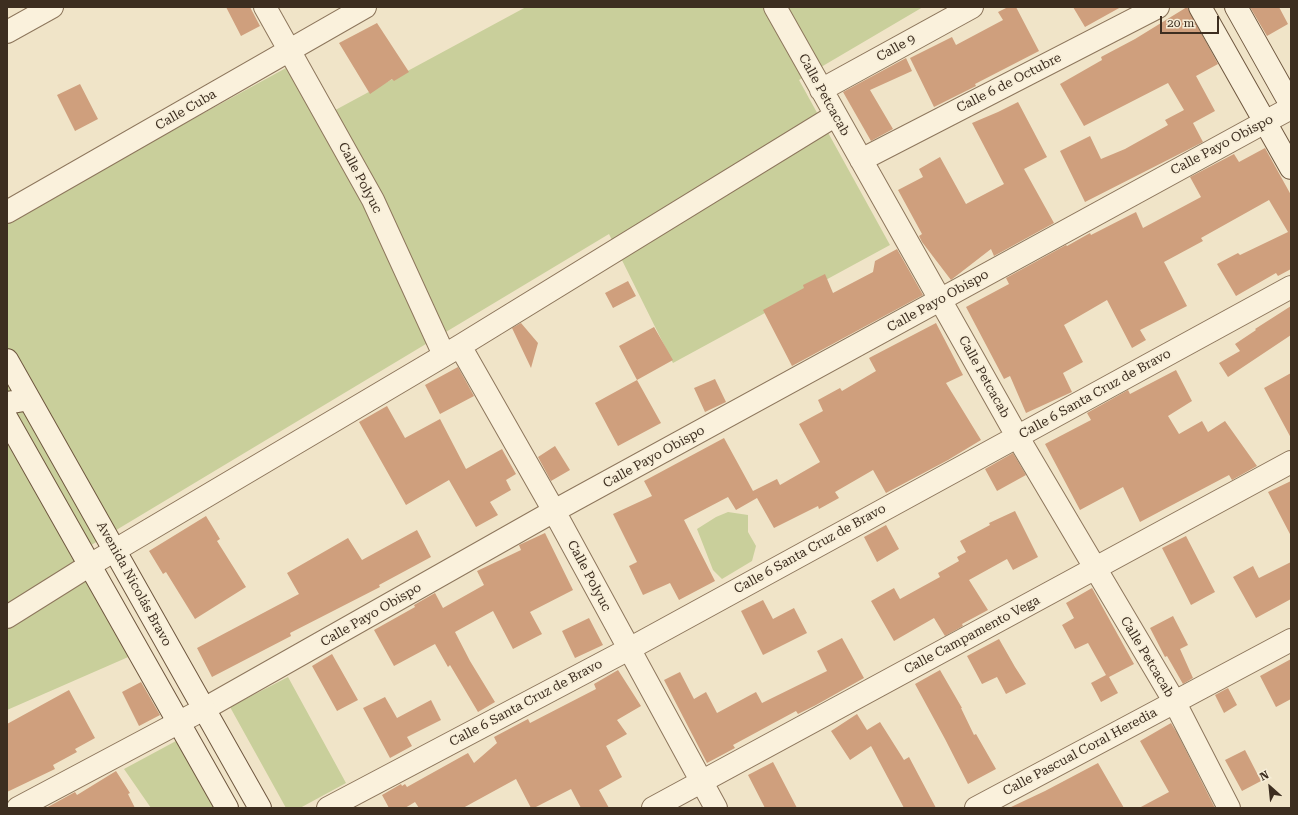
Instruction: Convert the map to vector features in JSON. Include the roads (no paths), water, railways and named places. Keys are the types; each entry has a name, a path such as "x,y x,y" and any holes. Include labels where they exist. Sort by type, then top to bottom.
{"street":[{"path":"7,32 52,7"},
{"name":"Calle Polyuc","path":"265,7 373,200 452,350 554,511 716,808"},
{"name":"Calle Cuba","path":"7,212 289,52 365,7"},
{"name":"Calle Petcacab","path":"775,7 1016,436 1174,701 1229,808"},
{"name":"Calle 9","path":"821,90 972,7"},
{"name":"Calle 6 de Octubre","path":"861,160 1158,7"},
{"path":"1200,7 1291,168"},
{"path":"1236,7 1291,105"},
{"name":"Calle Payo Obispo","path":"18,808 204,710 554,511 1291,108"},
{"path":"7,618 90,565 452,350 836,115"},
{"name":"Calle 6 Santa Cruz de Bravo","path":"328,808 629,649 1016,436 1291,287"},
{"name":"Avenida Nicolás Bravo","path":"7,360 260,808"},
{"path":"7,403 29,399"},
{"path":"7,419 227,808"},
{"name":"Calle Campamento Vega","path":"653,808 700,781 1291,462"},
{"name":"Calle Pascual Coral Heredia","path":"976,808 1174,701 1291,640"}]}
